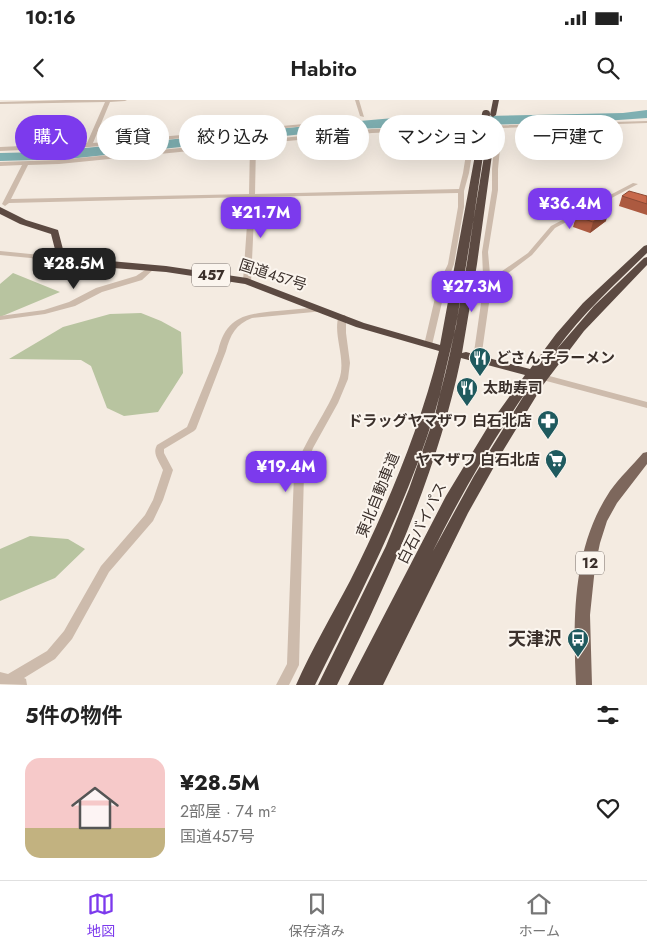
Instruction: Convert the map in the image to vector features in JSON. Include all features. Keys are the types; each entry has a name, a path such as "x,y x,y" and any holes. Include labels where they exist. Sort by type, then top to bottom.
{"highway":[{"name":"東北自動車道","path":"489,100 490,114"},
{"name":"東北自動車道","path":"490,114 496,100"},
{"name":"東北自動車道","path":"306,685 381,536 428,412 452,316 480,160"},
{"name":"東北自動車道","path":"327,685 366,610 398,539 449,389 464,318 482,160"},
{"path":"3,208 23,222 55,232 57,236 57,250 62,259"},
{"name":"白石バイパス","path":"357,685 451,500 494,428 537,375 587,305 647,248"},
{"name":"国道457号","path":"62,259 98,265 151,268 248,281 342,317 432,347"},
{"name":"白石バイパス","path":"374,685 456,518 537,375 600,305 647,260"},
{"path":"471,357 537,375"}],"main road":[{"name":"12","path":"584,685 582,607 586,577 599,527 611,500 647,456"}],"street":[{"path":"89,145 108,100"},
{"path":"0,103 125,100"},
{"path":"0,149 89,145 360,118 357,100"},
{"path":"505,126 647,122"},
{"path":"287,140 379,130"},
{"path":"0,164 59,162 179,151"},
{"path":"248,281 253,160"},
{"path":"432,347 442,285 451,264 461,207 461,192 472,160"},
{"path":"493,160 495,190 485,252 487,275 494,279"},
{"path":"26,163 3,208 252,196 461,192"},
{"path":"471,357 488,289 494,279 530,254 553,228 635,184"},
{"path":"0,254 62,259"},
{"path":"0,318 45,312 72,304 99,290 139,278 151,268"},
{"path":"10,681 51,655 62,644 82,613 106,568 149,518 158,500 168,470 159,453 160,448 191,429 222,351 225,338 230,330 250,316 321,309"},
{"path":"282,685 293,665 299,473 303,456 339,392 345,377 347,362 340,326 342,317"},
{"path":"537,375 647,405"}],"green space":[{"path":"13,273 60,292 0,317 0,284"},
{"path":"141,313 181,332 183,373 158,412 124,416 107,408 91,366 81,360 9,359 63,327 110,314"},
{"path":"30,536 68,539 85,549 55,578 0,601 0,549"}],"water":[{"path":"647,110 647,118 623,120 623,115 531,115 623,113"},
{"path":"515,115 515,124 505,124 505,116"},
{"path":"379,119 379,128 369,128 369,120"},
{"path":"297,127 297,135 287,136 287,128"},
{"path":"179,139 179,147 169,148 169,140"},
{"path":"97,147 97,156 87,157 87,148"},
{"path":"0,153 15,153 15,160 34,160 0,161"}],"building":[{"path":"629,191 647,196 647,204 622,196"},
{"path":"592,205 609,210 593,222 576,216"}],"place":[{"name":"どさん子ラーメン","path":"480,377"},
{"name":"太助寿司","path":"467,407"},
{"name":"ドラッグヤマザワ 白石北店","path":"548,440"},
{"name":"ヤマザワ 白石北店","path":"556,479"},
{"name":"天津沢","path":"578,658"}]}
